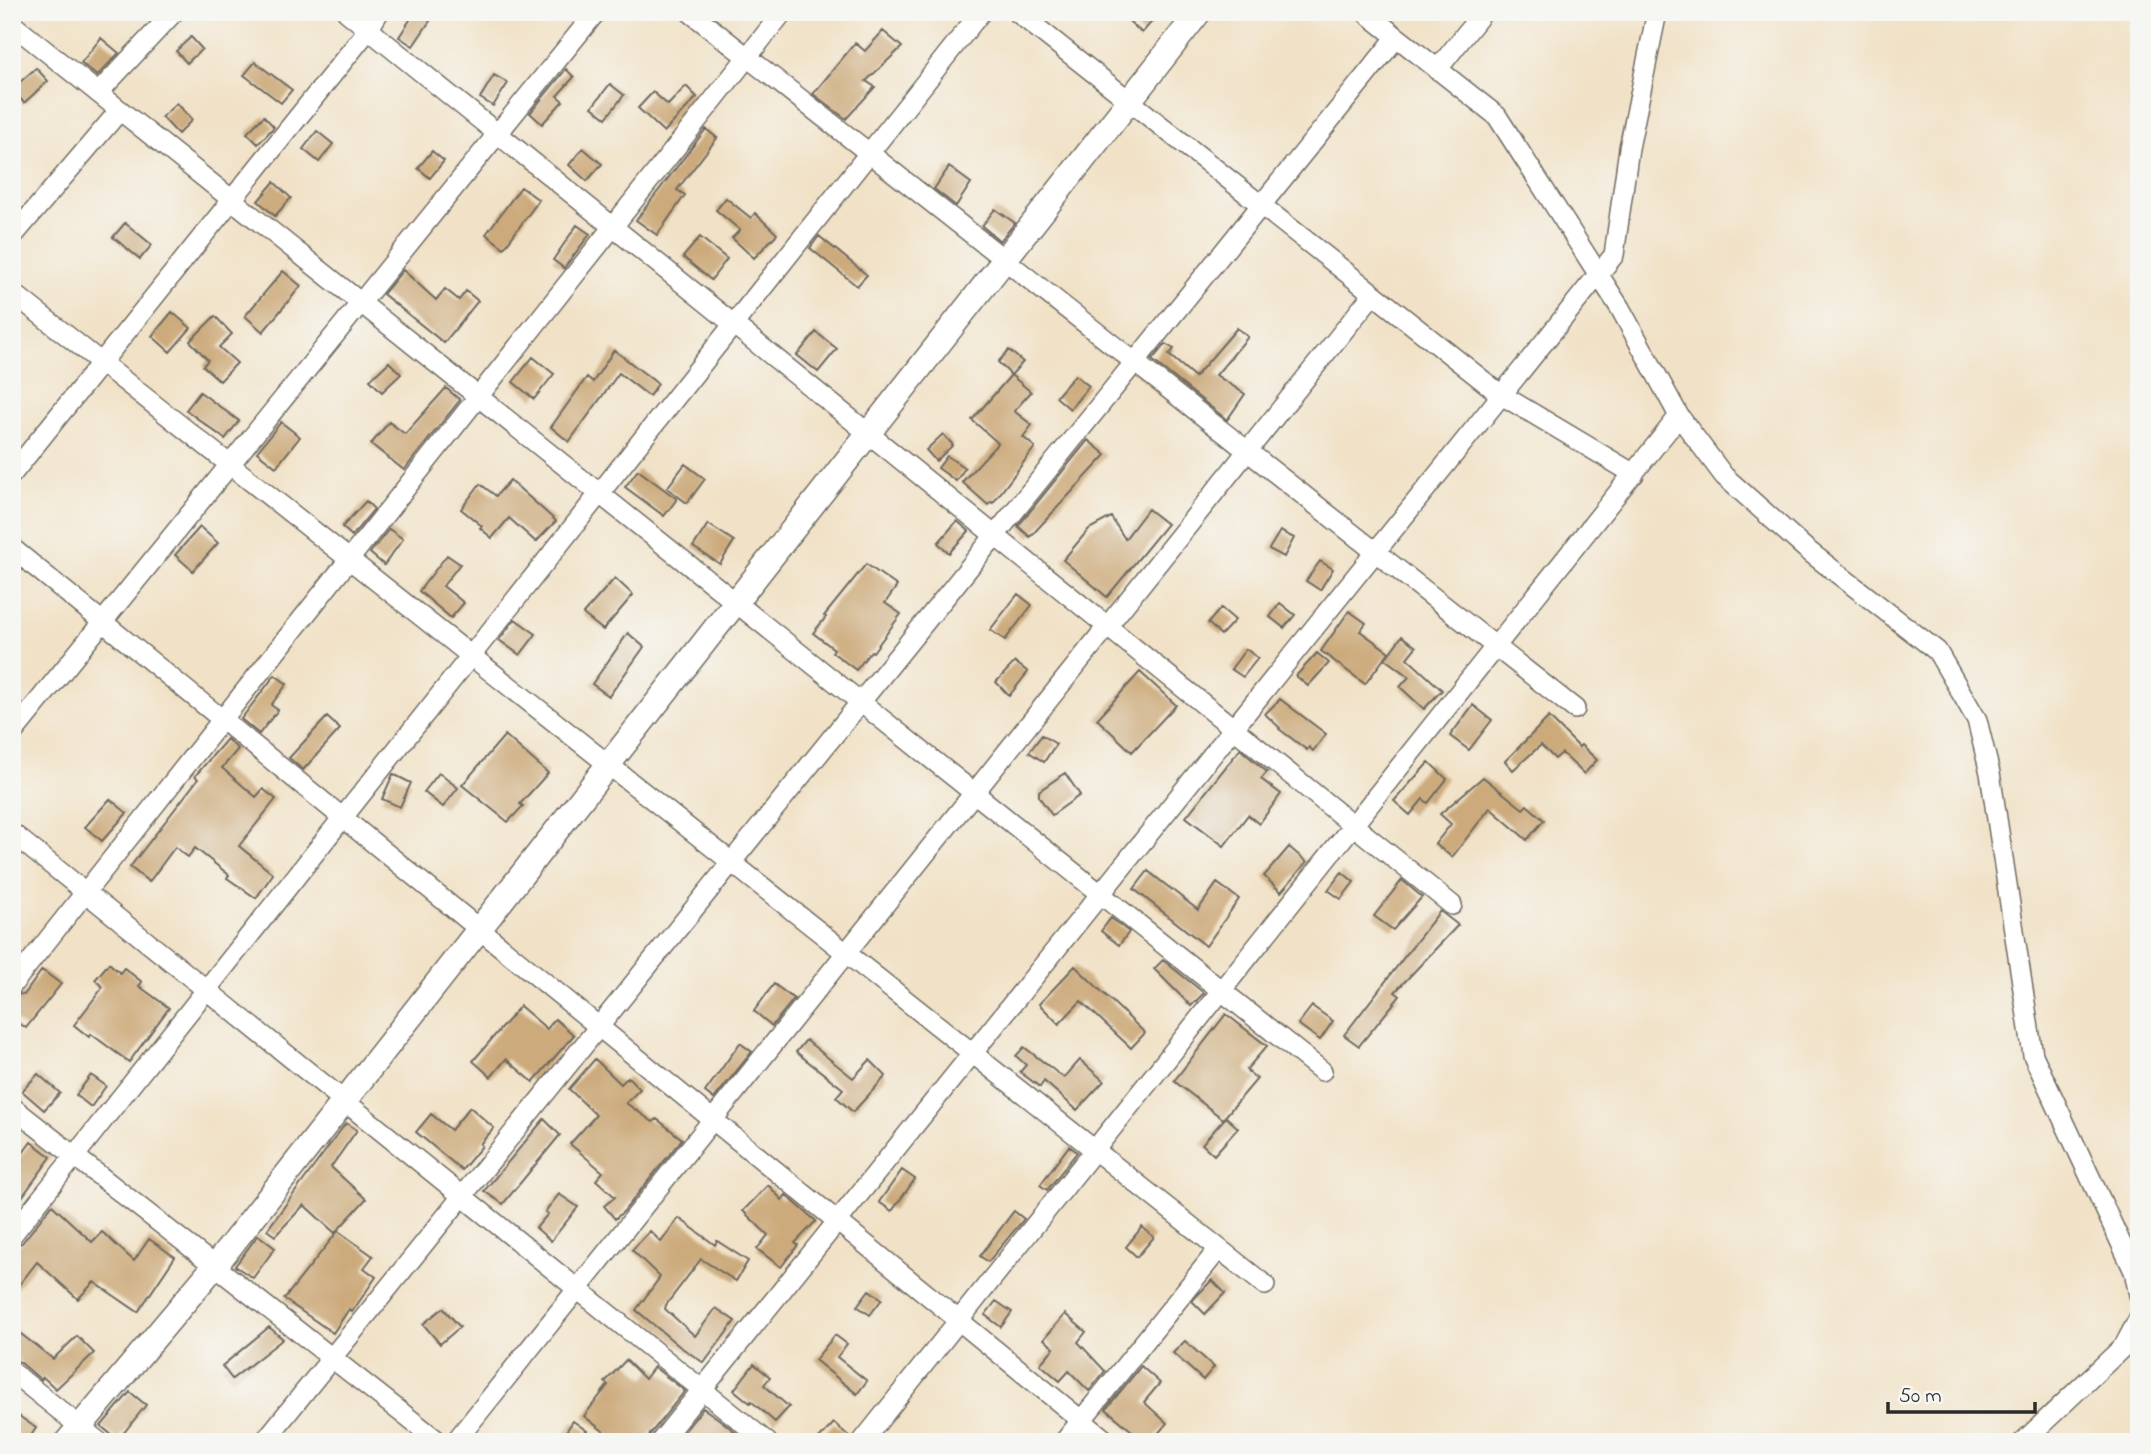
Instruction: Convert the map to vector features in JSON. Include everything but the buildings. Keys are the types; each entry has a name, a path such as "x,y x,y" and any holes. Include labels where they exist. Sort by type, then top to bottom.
{"street":[{"path":"98,93 174,12"},
{"path":"347,12 1452,905"},
{"path":"12,474 368,30 379,12"},
{"path":"12,734 596,12"},
{"path":"690,12 1575,709"},
{"path":"12,985 783,12"},
{"path":"12,1235 981,12"},
{"path":"1017,12 1500,394 1634,474"},
{"path":"12,1372 82,1437 1199,12"},
{"path":"1365,12 1497,116 1619,308 1679,416 1724,476 1806,549 1937,651 1977,720 1990,773 2033,1055 2134,1271 2139,1295"},
{"path":"1437,69 1483,12"},
{"path":"660,1442 1614,255 1629,148 1657,12"},
{"path":"12,24 1322,1071"},
{"path":"264,1442 1396,38"},
{"path":"12,237 120,110"},
{"path":"12,292 1265,1285"},
{"path":"455,1442 1373,294"},
{"path":"862,1442 1679,416"},
{"path":"12,548 1103,1438"},
{"path":"12,833 767,1442"},
{"path":"12,1107 439,1442"},
{"path":"1064,1442 1213,1256"},
{"path":"2023,1442 2124,1346 2139,1318"}]}
